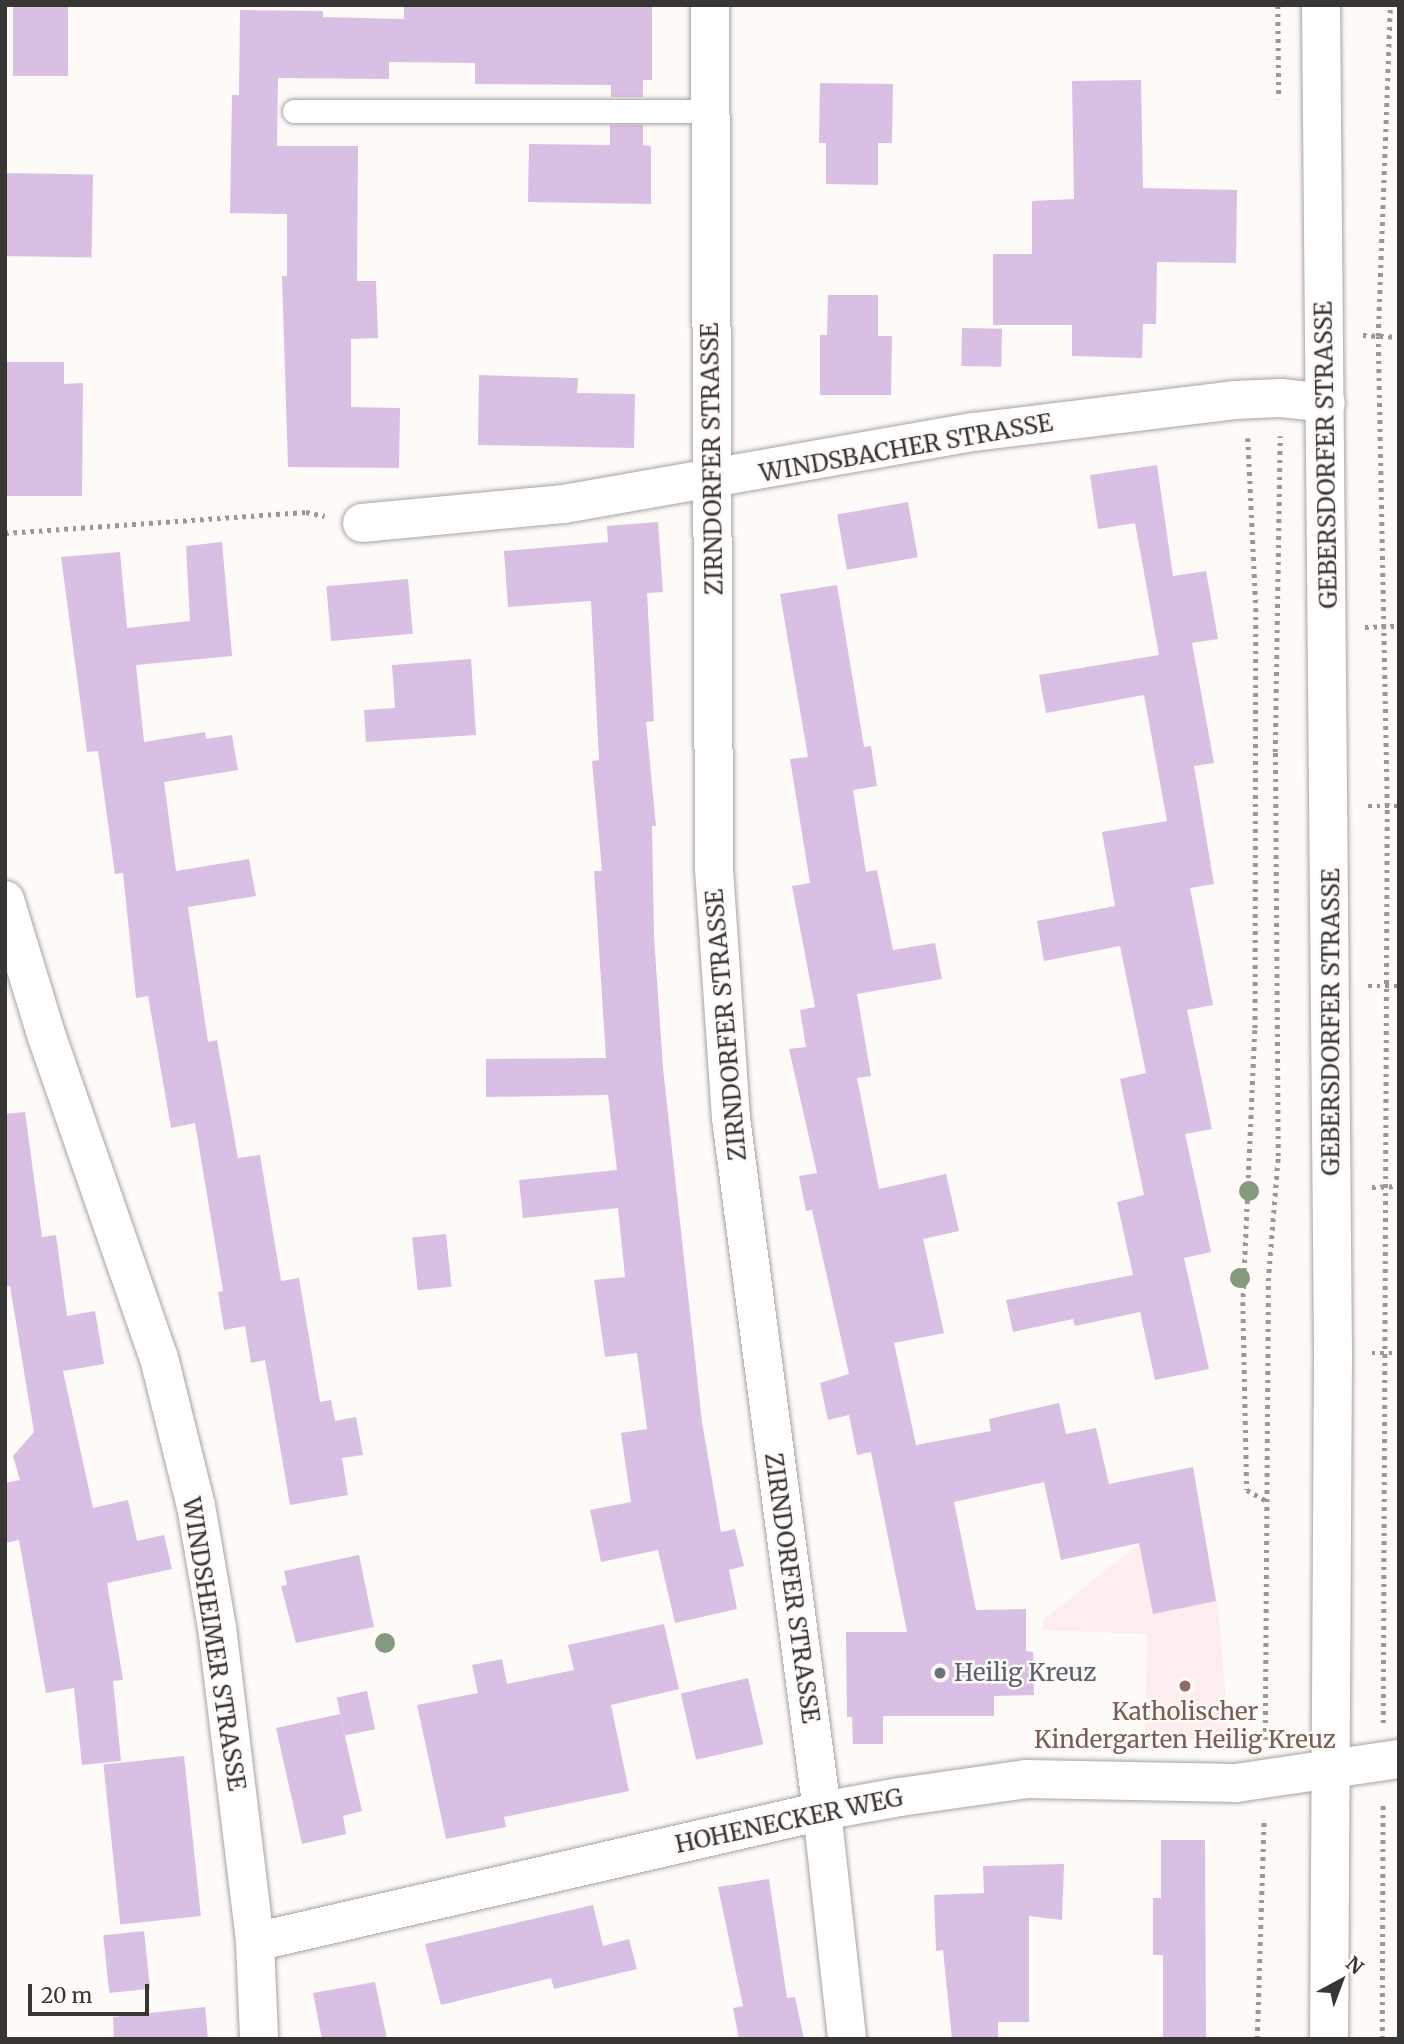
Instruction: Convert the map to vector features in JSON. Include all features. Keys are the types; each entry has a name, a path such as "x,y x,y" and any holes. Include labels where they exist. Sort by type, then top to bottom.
{"street":[{"name":"ZIRNDORFER STRASSE","path":"710,5 710,481 715,531 714,869 731,1118 822,1811 847,2039"},
{"name":"GEBERSDORFER STRASSE","path":"1321,5 1326,403 1332,1770 1329,2039"},
{"name":"WINDSBACHER STRASSE","path":"362,523 564,504 710,481 974,432 1281,398 1326,403"},
{"name":"WINDSHEIMER STRASSE","path":"5,900 51,1050 159,1358 196,1506 217,1627 255,1942 259,2039"},
{"name":"HOHENECKER WEG","path":"255,1942 822,1811 1026,1779 1236,1783 1391,1760"}],"lane":[{"path":"294,111 710,111"}],"path":[{"path":"1382,2039 1391,1760 1387,806 1378,336 1390,5"},
{"path":"1392,337 1399,337"},
{"path":"1281,398 1275,752 1278,1156 1268,1281 1267,1500 1247,1490 1243,1302 1255,1030 1256,608 1248,432 1281,398"},
{"path":"5,533 306,512"}],"shaded area":[{"name":"Katholischer Kindergarten Heilig Kreuz","path":"1202,1532 1218,1606 1229,1739 1145,1739 1147,1634 1043,1630 1043,1620 1135,1547"}],"building":[{"path":"13,5 68,5 68,76 13,76"},
{"path":"404,5 652,5 652,80 643,80 643,97 611,97 611,85 475,84 475,63 389,62 389,79 278,78 277,146 358,146 357,281 376,281 378,338 351,339 351,407 400,408 399,468 288,467 282,276 287,276 287,214 230,213 232,95 239,95 240,10 323,11 323,17 404,19"},
{"path":"1141,80 1143,188 1237,190 1236,263 1157,262 1156,324 1143,324 1142,358 1072,356 1072,325 993,325 993,254 1032,254 1032,201 1074,199 1072,81"},
{"path":"820,83 893,84 892,143 878,143 878,185 826,184 826,143 819,143"},
{"path":"610,125 643,125 643,145 651,146 651,204 528,202 529,144 610,145"},
{"path":"5,173 93,175 92,258 5,256"},
{"path":"828,295 878,295 878,336 892,336 891,395 820,395 820,335 827,335"},
{"path":"962,328 1002,329 1001,367 961,366"},
{"path":"5,362 64,362 64,384 83,383 82,496 5,496"},
{"path":"479,375 578,378 577,393 635,394 634,448 478,445"},
{"path":"1157,465 1173,576 1206,571 1218,639 1192,643 1214,763 1194,766 1214,884 1190,888 1213,1005 1187,1010 1212,1129 1185,1134 1211,1252 1184,1258 1209,1369 1155,1380 1140,1312 1075,1326 1073,1319 1013,1332 1006,1300 1133,1275 1117,1202 1144,1195 1120,1079 1146,1073 1120,946 1044,961 1037,921 1115,906 1102,832 1167,821 1144,695 1046,713 1039,675 1159,655 1135,523 1098,529 1090,475"},
{"path":"908,502 918,557 847,570 837,515"},
{"path":"658,522 663,592 647,593 654,721 646,722 656,826 652,826 654,937 663,1068 702,1422 721,1532 735,1529 744,1566 729,1570 737,1609 675,1623 658,1550 601,1562 590,1510 631,1502 621,1433 647,1429 637,1353 605,1357 594,1280 625,1277 618,1208 523,1218 519,1180 617,1170 608,1095 486,1097 486,1059 606,1058 594,871 602,871 592,761 599,760 591,601 508,607 504,551 608,542 607,526"},
{"path":"222,542 232,656 136,665 144,742 205,732 206,739 232,735 238,770 164,782 176,871 249,859 256,896 188,907 208,1042 217,1040 238,1158 260,1155 281,1281 299,1278 320,1402 331,1400 335,1421 356,1417 363,1455 342,1458 348,1495 290,1505 265,1360 251,1363 245,1326 224,1330 218,1292 223,1291 195,1123 171,1128 148,996 136,998 123,873 115,874 98,751 87,752 61,557 120,552 127,628 190,621 186,546"},
{"path":"408,579 413,634 331,641 326,586"},
{"path":"837,585 864,747 871,746 877,786 853,790 866,872 877,870 893,950 935,943 942,979 857,994 871,1076 857,1078 879,1189 946,1174 959,1231 923,1239 944,1333 894,1343 916,1445 991,1431 989,1419 1059,1403 1066,1434 1096,1428 1109,1484 1193,1467 1216,1601 1153,1614 1139,1543 1061,1560 1044,1482 954,1502 976,1610 1026,1609 1026,1651 1033,1652 1034,1695 994,1696 994,1716 883,1716 883,1744 853,1744 852,1717 847,1717 846,1632 907,1632 871,1452 857,1455 849,1415 828,1420 820,1383 849,1374 812,1210 806,1211 799,1176 817,1173 789,1049 806,1047 800,1010 815,1007 792,886 810,883 790,759 808,757 780,594"},
{"path":"471,659 476,735 366,742 364,710 395,708 392,665"},
{"path":"25,1112 42,1237 56,1235 67,1316 95,1311 104,1364 63,1371 93,1508 128,1500 137,1541 164,1535 172,1569 107,1583 123,1680 113,1681 121,1761 82,1765 74,1688 46,1693 19,1540 5,1543 5,1483 20,1480 13,1456 34,1432 10,1286 5,1287 5,1114"},
{"path":"446,1234 452,1287 418,1290 412,1238"},
{"path":"359,1555 374,1627 296,1643 281,1586 287,1585 284,1571"},
{"path":"664,1624 679,1689 611,1705 629,1791 504,1817 506,1827 446,1839 417,1705 478,1693 472,1665 502,1659 507,1684 574,1670 568,1645"},
{"path":"748,1678 763,1744 696,1760 681,1694"},
{"path":"367,1691 375,1729 345,1736 337,1697"},
{"path":"340,1714 362,1811 343,1816 346,1834 302,1844 276,1728"},
{"path":"184,1756 201,1916 120,1925 103,1764"},
{"path":"1161,1840 1205,1840 1206,2039 1163,2039 1163,1955 1153,1955 1153,1898 1161,1898"},
{"path":"1064,1864 1062,1920 1029,1916 1029,2022 998,2022 998,2039 952,2039 943,1950 936,1951 934,1895 984,1893 983,1866"},
{"path":"769,1879 787,1998 795,1997 804,2039 739,2039 733,2008 743,2006 718,1887"},
{"path":"593,1905 603,1946 629,1939 637,1969 554,1989 551,1978 441,2005 425,1944"},
{"path":"144,1931 150,1989 109,1993 103,1935"},
{"path":"375,1982 387,2039 322,2039 313,1993"},
{"path":"205,2007 208,2039 114,2039 113,2017"}],"place":[{"name":"Heilig Kreuz","path":"940,1673"},
{"name":"Katholischer Kindergarten Heilig Kreuz","path":"1185,1686"}]}
